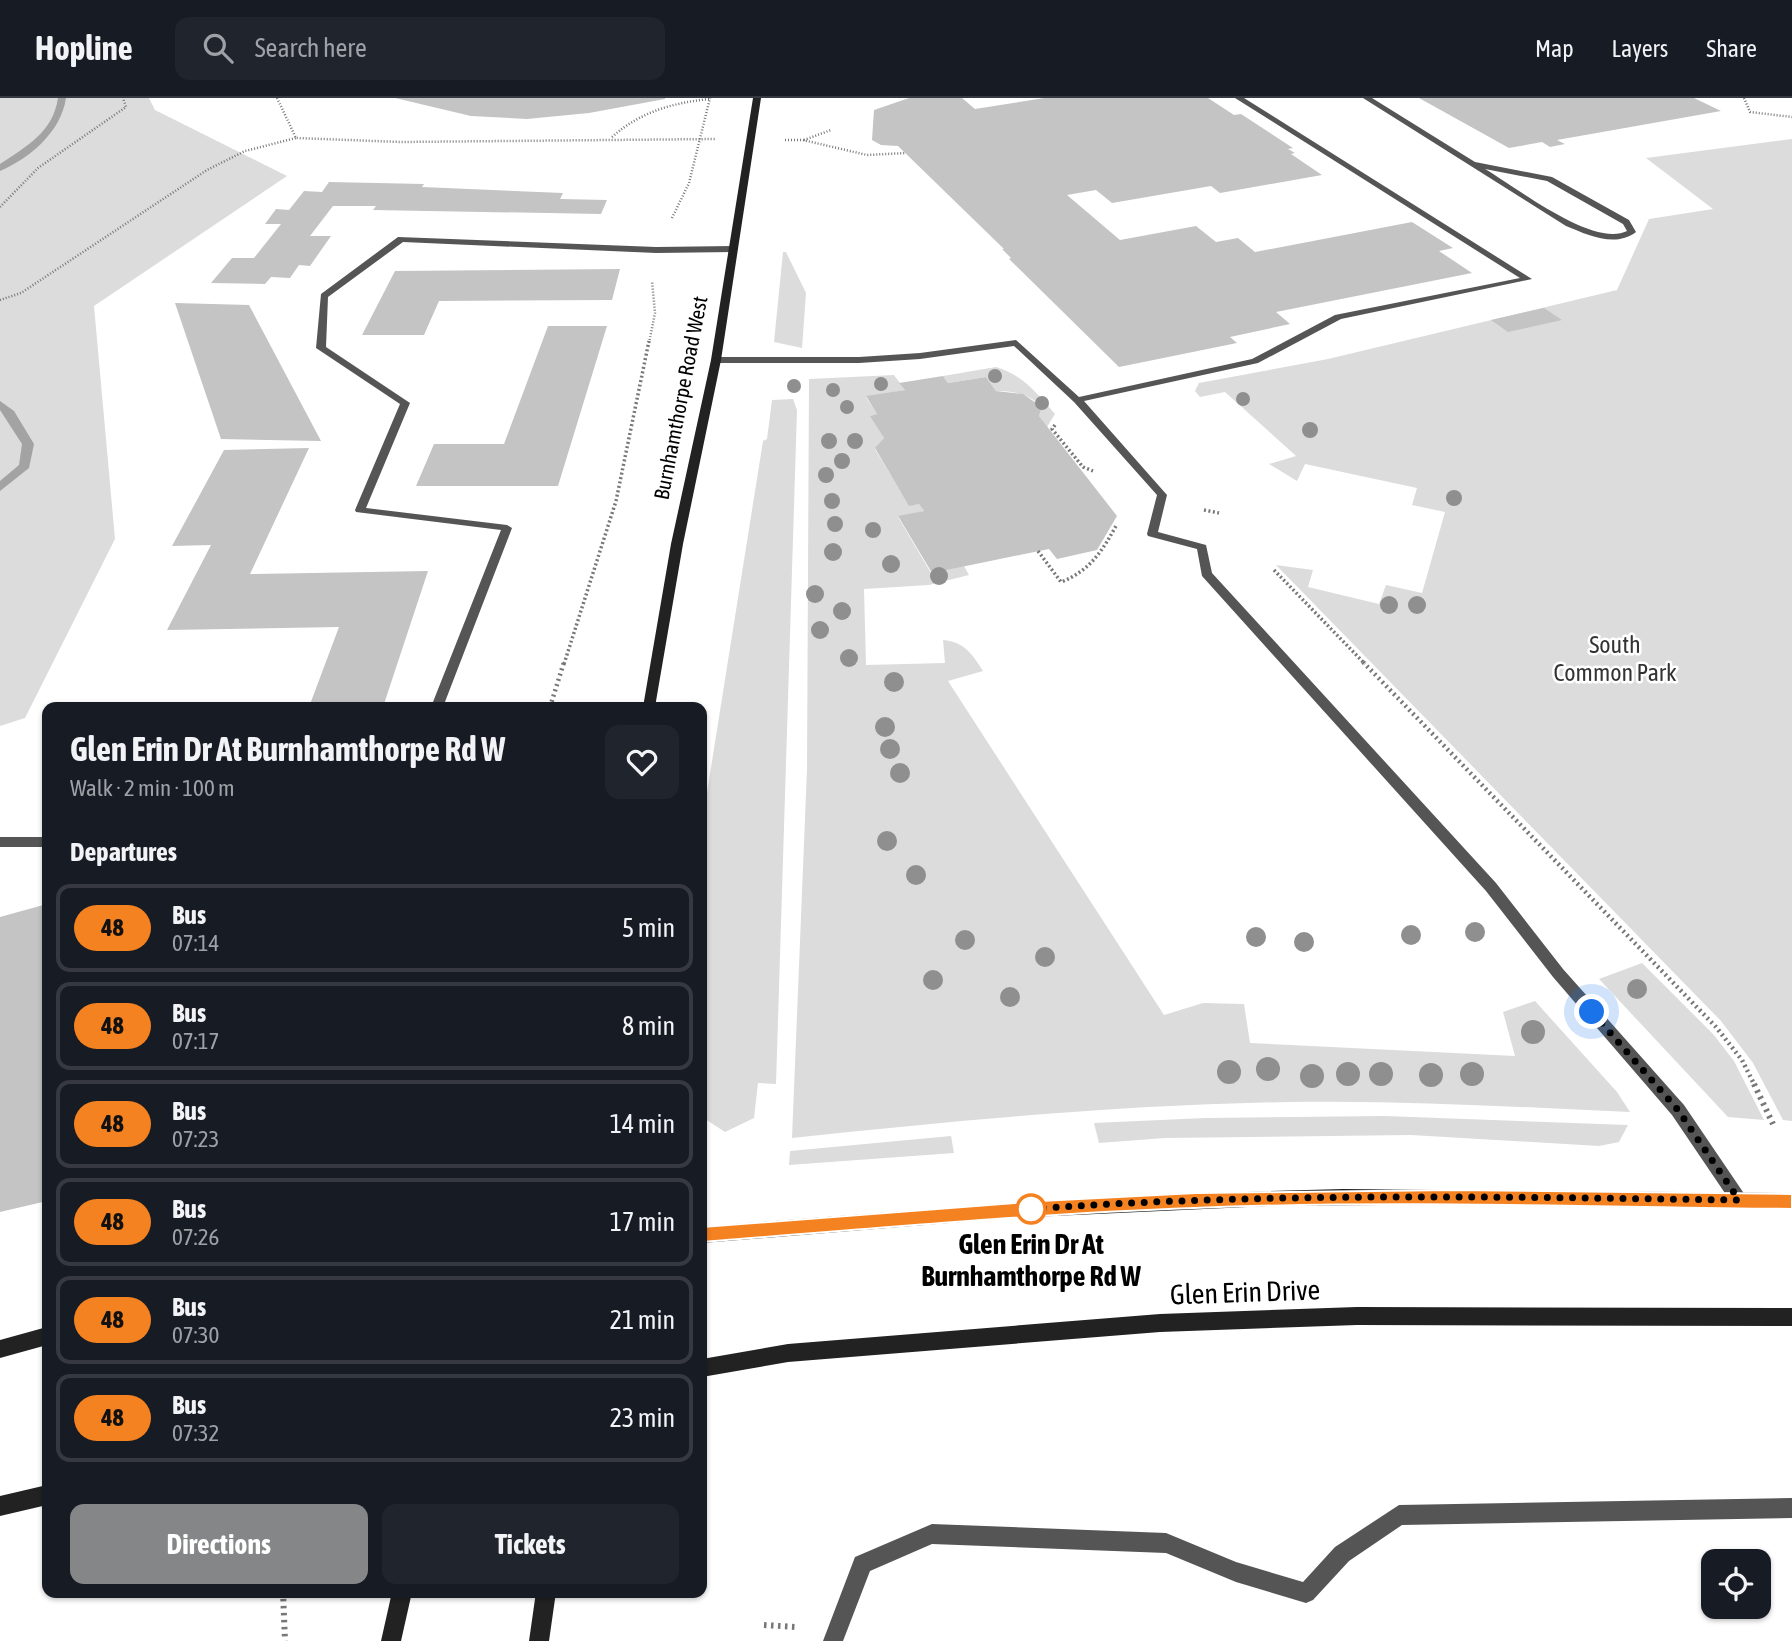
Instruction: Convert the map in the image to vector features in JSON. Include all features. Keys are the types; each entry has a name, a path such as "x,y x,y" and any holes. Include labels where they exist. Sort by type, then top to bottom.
{"main road":[{"name":"Burnhamthorpe Road West","path":"650,702 677,544 716,360 757,98"},
{"path":"707,1235 1040,1208 1196,1200 1366,1198 1792,1202"},
{"name":"Glen Erin Drive","path":"707,1367 788,1353 1160,1323 1357,1316 1792,1317"},
{"path":"0,1349 42,1337"},
{"path":"0,1506 42,1496"},
{"path":"391,1641 401,1598"},
{"path":"539,1641 545,1598"}],"lane":[{"path":"1077,400 1255,360 1338,317 1528,279 1239,98"},
{"path":"1367,98 1469,163 1569,225 1593,234 1620,238 1632,232 1626,222 1549,179 1469,163"},
{"path":"439,702 507,528 360,510 405,404 321,348 324,296 401,239 656,250 734,249"},
{"path":"716,360 895,358 1016,343 1077,400 1162,495 1152,534 1202,547 1206,574 1491,887 1558,973 1678,1110 1739,1200"},
{"path":"0,842 42,842"},
{"path":"833,1641 862,1564 932,1534 1166,1543 1236,1572 1306,1593 1342,1554 1399,1515 1792,1508"}],"path":[{"path":"0,207 38,168 126,107 123,98"},
{"path":"277,98 296,138"},
{"path":"1742,98 1751,112 1792,117"},
{"path":"552,702 615,501 655,313 651,266 656,250 682,201 710,99 663,107 638,117 611,138"},
{"path":"803,140 831,130"},
{"path":"0,300 21,293 207,170 245,151 296,138 380,143 611,138 721,139"},
{"path":"776,140 803,140 867,155 906,153"},
{"path":"1056,422 1052,429 1083,467 1103,476"},
{"path":"1204,510 1219,513"},
{"path":"1038,551 1061,582 1071,579 1089,569 1102,553 1119,519"},
{"path":"1274,570 1716,1027 1742,1060 1773,1124"},
{"path":"283,1598 285,1641"},
{"path":"764,1625 796,1627"}],"green space":[{"path":"0,98 149,98 155,110 287,176 94,306 115,539 25,718 0,726"},
{"name":"South Common Park","path":"1792,139 1792,1121 1783,1120 1753,1063 1721,1021 1276,565 1313,570 1308,587 1379,604 1386,585 1422,593 1445,512 1412,505 1417,488 1305,464 1297,481 1269,464 1296,456 1225,392 1200,397 1195,391 1199,383 1328,359 1617,290 1649,219 1713,209 1646,158"},
{"path":"783,252 786,252 806,293 802,348 774,342"},
{"path":"996,367 1022,380 1055,414 1047,427 1039,416 1042,407 1026,396 996,391 986,377 948,383 943,376"},
{"path":"894,375 905,390 866,397 877,414 871,416 884,438 875,449 909,505 919,504 924,511 898,517 931,573 964,566 969,575 929,585 864,589 866,665 945,663 943,640 957,643 971,654 983,671 948,681 1164,1015 1203,1003 1244,1004 1250,1043 1515,1056 1503,1012 1535,1001 1617,1092 1630,1112 1460,1104 1290,1102 1041,1114 792,1138 807,769 809,379"},
{"path":"793,399 797,410 776,1084 758,1083 754,1118 725,1132 707,1120 707,793 763,441 767,439 772,400"},
{"path":"1642,963 1713,1034 1734,1061 1764,1120 1728,1117 1599,979"},
{"path":"1385,1116 1628,1125 1619,1142 1599,1146 1411,1135 1165,1138 1099,1143 1094,1123 1205,1118"},
{"path":"951,1136 954,1153 789,1165 790,1151"}],"building":[{"path":"395,98 665,99 589,113 527,119 471,116"},
{"path":"909,98 962,98 975,109 1044,98 1208,98 1234,115 1241,114 1293,148 1288,149 1295,153 1291,154 1322,175 1220,193 1211,186 1112,203 1096,190 1067,195 1120,240 1196,226 1216,242 1238,238 1255,252 1412,222 1453,248 1439,251 1472,273 1276,312 1290,324 1230,337 1237,343 1119,367 1009,259 1011,258 1004,249 898,146 881,145 872,140 874,110"},
{"path":"1419,98 1694,98 1721,111 1557,140 1565,144 1550,147 1542,142 1509,148"},
{"path":"329,182 424,184 422,187 563,193 560,199 607,200 601,214 373,210 376,206 333,206 310,236 331,236 310,266 299,265 290,278 271,277 265,284 211,283 232,258 254,258 281,224 265,224 276,209 289,210 304,191 322,192"},
{"path":"620,269 612,300 439,301 424,335 362,335 395,271"},
{"path":"175,303 249,305 321,441 221,439"},
{"path":"1544,308 1562,320 1508,332 1491,320"},
{"path":"548,326 607,326 558,486 416,486 434,444 504,444"},
{"path":"943,376 948,383 986,377 996,391 1023,394 1042,407 1039,416 1117,516 1097,550 1057,559 1049,549 932,573 898,516 924,511 919,504 909,506 875,448 884,438 870,416 877,414 866,396 905,390 899,383"},
{"path":"309,448 250,574 428,571 385,702 311,702 339,627 167,630 211,545 172,546 224,450"},
{"path":"42,905 42,1202 0,1212 0,917"}],"waterway":[{"path":"0,168 49,131 56,121 62,98"},
{"path":"0,404 10,413 28,444 25,466 0,487"}],"bus line":[{"name":"48","path":"707,1235 1040,1208 1196,1200 1529,1198 1792,1202"}],"place":[{"name":"Glen Erin Dr At Burnhamthorpe Rd W","path":"1031,1209"}],"route":[{"path":"1031,1209 1196,1200 1352,1198 1739,1200 1678,1110 1592,1012"}]}
